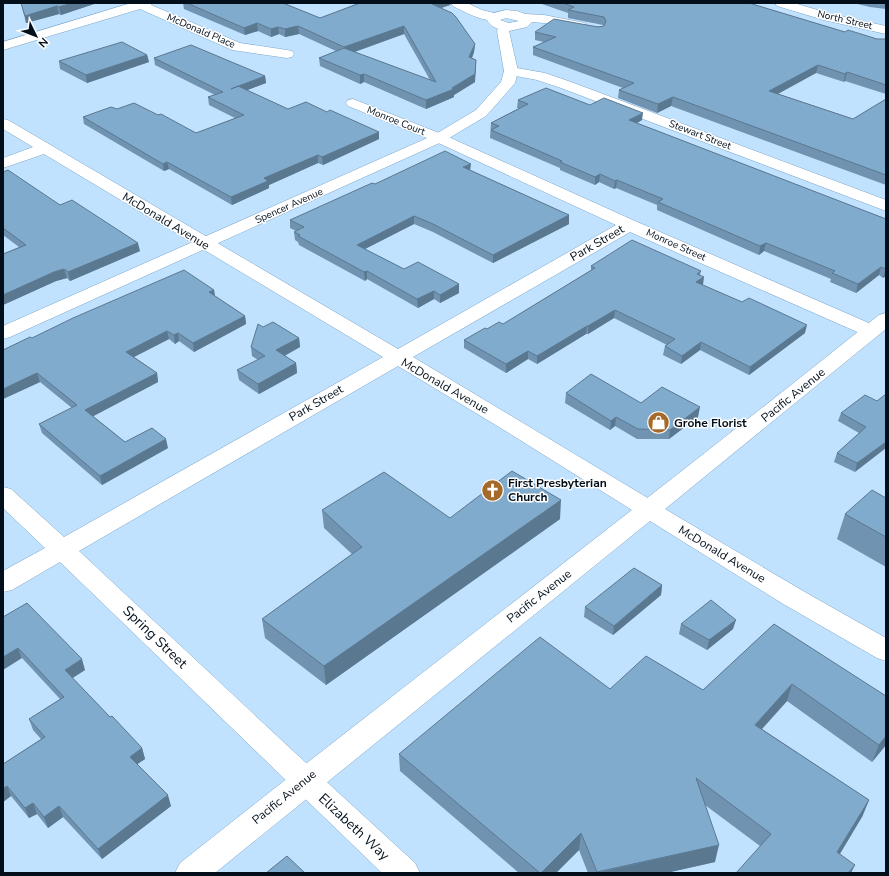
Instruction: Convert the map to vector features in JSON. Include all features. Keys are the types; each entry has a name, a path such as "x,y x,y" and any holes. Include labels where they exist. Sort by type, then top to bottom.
{"street":[{"path":"457,3 500,22 511,71"},
{"name":"North Street","path":"781,3 828,17 886,30"},
{"path":"3,46 141,4"},
{"name":"McDonald Place","path":"141,4 237,47 287,54"},
{"path":"500,22 506,14 523,14 592,28"},
{"name":"Spencer Avenue","path":"3,333 205,244 439,138 481,112 508,83 511,71"},
{"name":"Stewart Street","path":"511,71 540,76 566,84 886,206"},
{"name":"Monroe Court","path":"353,103 439,138"},
{"name":"McDonald Avenue","path":"3,123 512,425 794,598 886,651"},
{"name":"Monroe Street","path":"439,138 629,225 878,325"},
{"path":"3,163 45,148"},
{"name":"Park Street","path":"3,583 629,225"},
{"name":"Pacific Avenue","path":"191,873 305,780 766,417 878,325"},
{"name":"Spring Street","path":"3,495 63,549 305,780"},
{"name":"Elizabeth Way","path":"305,780 404,873"}],"building":[{"path":"21,3 72,3 25,16"},
{"path":"187,3 283,3 320,18 360,3 434,3 432,4 452,13 456,17 475,44 469,57 476,60 475,74 452,88 454,89 426,100 364,74 360,75 319,58 344,48 436,82 404,26 344,47 298,26 285,29 278,27 271,29 257,23 244,28"},
{"path":"563,3 749,3 845,32 848,30 877,39 886,39 886,85 847,72 845,74 818,65 769,91 853,119 886,99 886,175 673,97 658,104 619,90 634,83 533,47 556,37 535,32 554,19 598,27 604,26 606,21 604,17 568,10 574,7"},
{"path":"122,42 147,55 86,75 59,61"},
{"path":"191,45 265,76 238,86 288,109 306,102 327,112 330,110 379,132 322,157 318,155 264,178 268,181 231,197 167,162 163,164 83,117 111,107 117,109 134,103 158,115 161,114 196,133 244,115 208,97 223,92 154,58"},
{"path":"546,88 590,105 604,98 643,113 629,120 886,219 886,269 881,267 858,284 832,273 835,271 766,243 760,246 658,202 663,199 617,180 615,181 600,174 595,177 491,130 499,126 491,123 528,104 518,100"},
{"path":"445,151 471,164 463,167 569,215 493,255 433,224 414,216 357,245 404,269 418,262 459,284 440,295 434,291 417,299 367,271 364,272 298,236 300,235 294,232 304,227 290,220 372,183 375,184"},
{"path":"8,170 60,205 72,200 138,243 68,272 64,269 54,272 3,295 3,254 26,245 3,228 3,172"},
{"path":"632,240 701,271 697,274 704,277 696,282 742,302 749,298 807,325 750,367 701,342 682,356 665,346 675,339 615,310 537,356 528,351 506,364 464,340 499,322 503,324 595,268 591,266"},
{"path":"184,270 214,290 209,292 245,316 193,343 178,333 174,335 167,331 126,352 157,373 85,410 125,442 152,428 166,439 100,476 39,424 77,405 37,373 3,389 3,350"},
{"path":"273,322 299,338 276,350 296,363 258,384 237,370 265,356 251,347 258,324 263,327"},
{"path":"591,374 641,403 662,387 700,407 670,430 638,429 616,417 611,421 566,393"},
{"path":"886,394 886,442 857,463 837,453 866,427 841,413 865,395 877,401"},
{"path":"512,471 561,500 324,666 262,619 362,547 322,510 384,472 450,518"},
{"path":"872,490 886,498 886,537 845,514"},
{"path":"634,568 662,585 614,626 585,607"},
{"path":"711,600 736,620 709,640 681,624"},
{"path":"27,603 82,659 65,670 142,748 130,757 168,795 98,849 59,806 44,817 33,803 25,808 7,786 3,789 3,764 45,737 29,719 64,697 18,648 3,657 3,617"},
{"path":"774,624 886,696 886,736 879,745 792,684 755,725 869,800 837,852 855,865 848,873 736,873 771,834 696,778 719,845 597,872 581,833 540,873 399,754 540,637 610,689 646,656 703,690"},
{"path":"287,856 305,873 266,873"}],"place":[{"name":"Grohe Florist","path":"658,423"},
{"name":"First Presbyterian Church","path":"493,490"}]}
